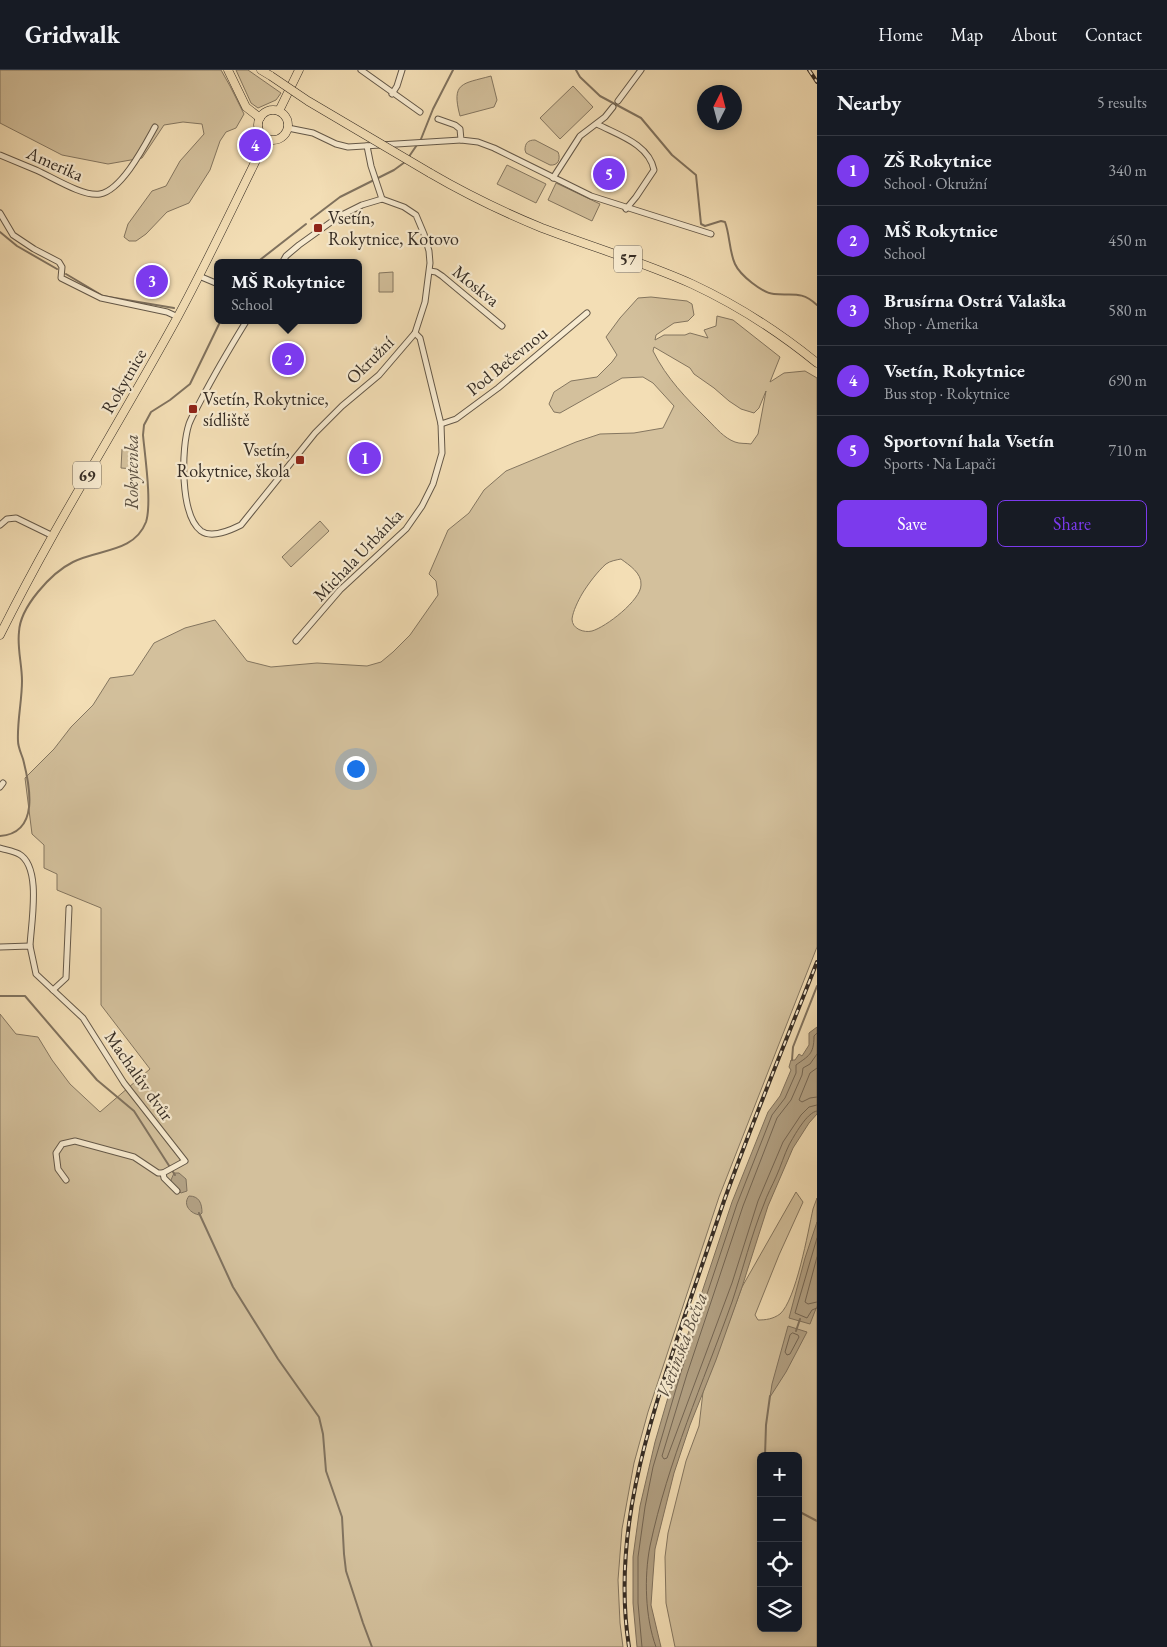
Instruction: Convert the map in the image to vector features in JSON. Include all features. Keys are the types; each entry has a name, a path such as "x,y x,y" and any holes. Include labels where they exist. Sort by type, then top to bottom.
{"main road":[{"path":"228,70 246,107 260,118"},
{"name":"57","path":"261,70 308,101 430,173 500,210 694,285 754,318 800,349 817,363"},
{"path":"279,111 299,70"},
{"path":"268,111 279,111 287,118 288,128 280,138 273,140 267,138 259,129 260,118 268,111"},
{"name":"Rokytnice","path":"0,635 53,536 178,317 267,138"}],"street":[{"path":"360,70 420,112"},
{"path":"392,94 397,86 402,70"},
{"path":"618,101 640,70"},
{"path":"552,178 580,136 605,118 613,107"},
{"path":"438,119 460,128 461,140"},
{"path":"597,124 644,150 652,160 654,170 626,209"},
{"name":"Amerika","path":"0,155 35,169 82,192 100,194 116,185 132,168 155,127"},
{"path":"288,128 313,133 336,144 348,147 461,140 478,142 591,196 626,209 711,234"},
{"path":"284,259 299,245 338,217 382,199 372,172 367,146"},
{"name":"Okružní","path":"245,324 189,424 186,440 186,502 191,519 202,532 214,534 229,531 241,525 315,433 342,406 379,376 415,333 425,302 430,271 429,251 416,215 382,199"},
{"path":"0,213 13,235 59,262 62,268 61,278 101,298 168,312 178,317"},
{"name":"Moskva","path":"430,271 442,276 502,326"},
{"path":"199,276 214,282"},
{"name":"Pod Bečevnou","path":"441,424 456,419 498,388 587,313"},
{"name":"Michala Urbánka","path":"296,640 340,590 406,529 422,506 434,481 442,453 441,424 420,338 415,333"},
{"path":"0,525 7,519 16,518 53,536"},
{"name":"Machalův dvůr","path":"0,848 19,854 29,863 34,893 30,946 36,974 83,1018 124,1083 185,1161 163,1173"},
{"path":"53,990 66,978 69,908"},
{"path":"0,947 30,946"},
{"path":"66,1180 58,1169 56,1153 62,1144 75,1141 134,1157 158,1173 163,1173 164,1178 177,1190"}],"shaded area":[{"path":"0,70 221,70 244,114 236,128 226,132 220,141 210,170 189,203 167,212 146,234 136,241 129,241 124,237 128,224 152,191 166,186 180,161 204,134 202,124 183,122 164,125 142,158 108,164 62,155 0,123"},
{"path":"236,70 248,70 281,93 276,100 258,108 251,103"},
{"path":"491,76 497,100 494,107 460,116 457,97 461,86"},
{"path":"573,86 593,107 560,139 540,118"},
{"path":"535,140 558,152 557,163 550,165 526,153 526,144 529,141"},
{"path":"507,165 546,184 536,203 497,184"},
{"path":"556,183 600,204 592,221 548,200"},
{"path":"393,272 393,292 379,292 379,273"},
{"path":"651,297 687,301 692,304 694,315 688,321 674,323 656,335 655,340 664,335 685,335 690,333 708,338 704,330 716,326 717,316 733,320 780,357 770,382 784,373 805,371 817,378 817,947 719,1197 648,1412 634,1463 622,1529 618,1580 623,1647 0,1647 0,1014 16,1034 38,1037 70,1084 100,1112 150,1069 101,1005 101,908 57,890 57,874 44,868 44,845 32,834 25,778 93,705 110,678 133,675 154,643 185,628 215,620 247,661 271,667 317,663 367,666 381,662 410,635 438,595 436,581 429,574 448,530 469,513 484,490 506,471 600,434 634,433 663,428 674,406 653,383 643,377 622,378 560,413 554,412 549,404 554,392 571,381 597,377 612,362 617,355 606,337 638,298","holes":["654,347 690,368 694,374 741,409 754,413 759,408 766,391 758,434 751,444 735,442 717,429 671,379 658,361 653,351","621,559 634,570 641,581 635,598 622,612 606,624 592,631 576,628 572,619 582,594 606,564"]},
{"path":"122,449 135,450 134,469 121,468"},
{"path":"320,521 329,531 291,567 282,557"},
{"path":"796,1192 803,1202 755,1315 758,1320 772,1318 780,1314 786,1306 796,1281 817,1198 817,1647 675,1647 666,1603 665,1557 668,1533 686,1461 699,1426 703,1392 742,1287"}],"water":[{"path":"817,1027 817,1114 793,1148 768,1206 742,1287 674,1473 655,1549 651,1605 661,1647 637,1647 633,1603 633,1557 640,1506 655,1442 676,1370 732,1202 768,1112 780,1096 791,1070 789,1067 791,1060 795,1060 799,1054 802,1056 809,1045 809,1033"},
{"path":"174,1173 179,1173 186,1179 187,1191 181,1193 172,1185 171,1180"},
{"path":"189,1196 195,1197 201,1203 202,1213 200,1215 188,1208 186,1203"},
{"path":"817,1222 817,1306 810,1324 789,1318"},
{"path":"788,1326 807,1332 786,1372 770,1397 772,1384"}],"waterway":[{"name":"Rokytenka","path":"408,158 421,139 433,109 453,70"},
{"path":"576,70 580,77 600,96 641,118 672,155 696,175 701,224 705,226 721,221 725,222 733,259 746,278 769,293 801,295 817,305"},
{"name":"Rokytenka","path":"311,219 340,197 394,170 405,162"},
{"name":"Rokytenka","path":"261,259 306,224"},
{"path":"0,232 17,246 57,269"},
{"path":"66,274 103,296 174,308"},
{"name":"Rokytenka","path":"0,836 13,833 21,826 27,817 29,806 28,782 18,741 22,681 19,638 21,622 25,612 38,592 64,567 83,558 124,545 133,540 140,532 148,514 144,425 151,412 190,384 219,324"},
{"path":"792,1060 793,1047 817,986"},
{"path":"0,996 25,996 97,1080 134,1111 175,1175"},
{"path":"199,1213 233,1287 278,1359 319,1417 323,1434 326,1471 342,1517 346,1571 372,1647"},
{"path":"796,1331 800,1319"},
{"path":"765,1452 770,1396"},
{"path":"802,1513 817,1521"}],"railway":[{"path":"809,70 817,82"},
{"path":"629,1647 625,1604 625,1561 637,1477 647,1435 672,1353 724,1201 817,962"}],"place":[{"name":"Vsetín, Rokytnice","path":"255,145"},
{"name":"Sportovní hala Vsetín","path":"609,174"},
{"name":"Vsetín, Rokytnice, Kotovo","path":"318,228"},
{"name":"Brusírna Ostrá Valaška","path":"152,281"},
{"name":"MŠ Rokytnice","path":"288,359"},
{"name":"Vsetín, Rokytnice, sídliště","path":"193,409"},
{"name":"ZŠ Rokytnice","path":"365,458"},
{"name":"Vsetín, Rokytnice, škola","path":"300,460"}],"water label":[{"name":"Vsetínská Bečva","path":"681,1345"}]}
